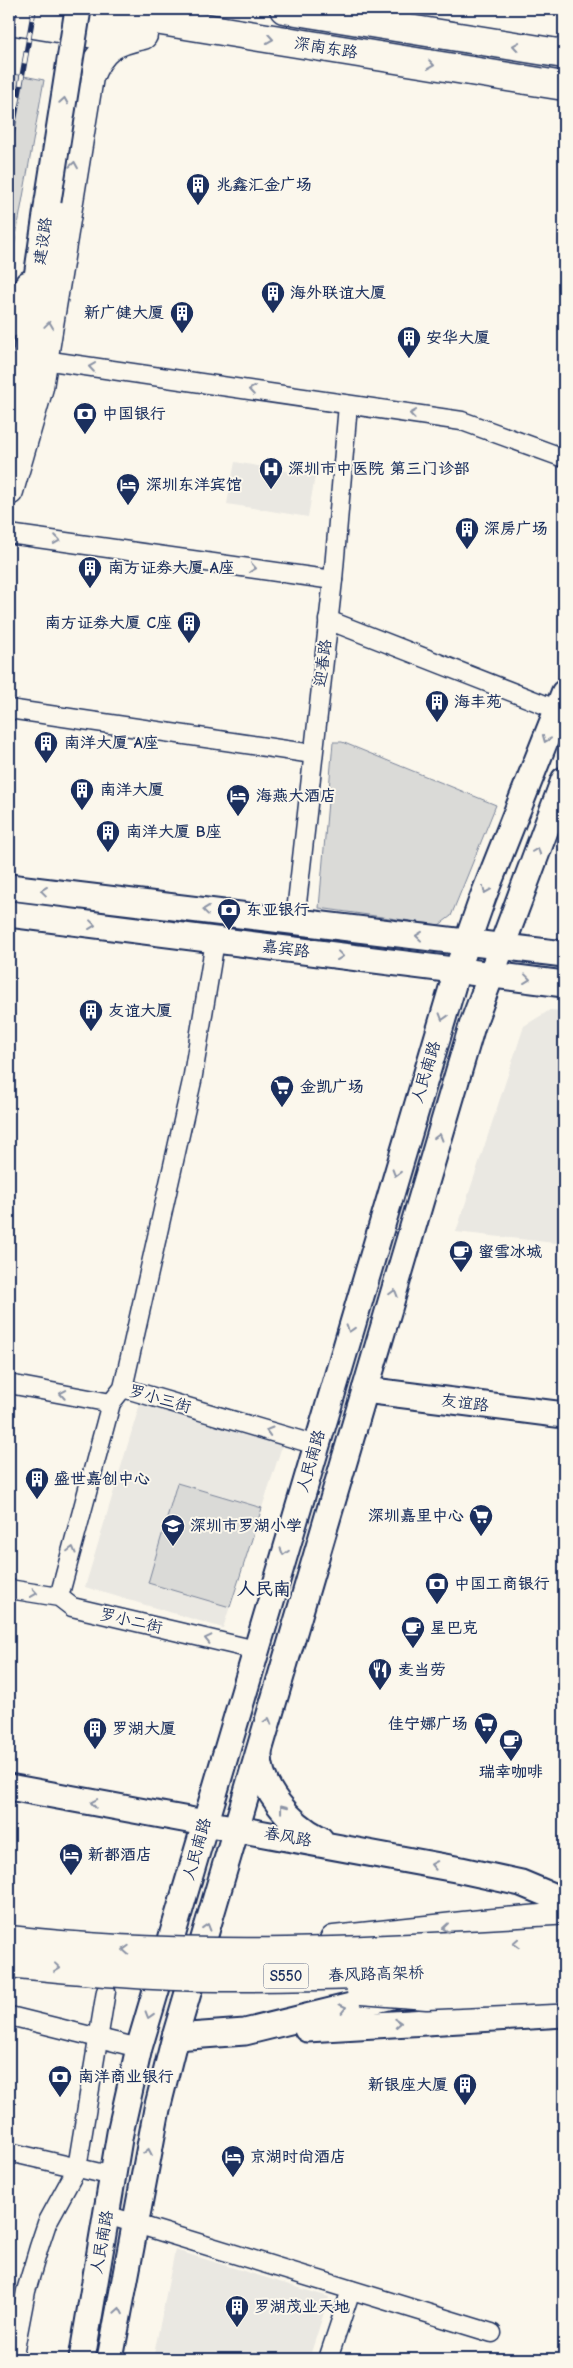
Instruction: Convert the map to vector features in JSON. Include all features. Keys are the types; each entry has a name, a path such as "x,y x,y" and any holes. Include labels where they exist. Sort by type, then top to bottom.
{"main road":[{"name":"建设路","path":"9,473 78,9"},
{"name":"深南东路","path":"87,9 564,86"},
{"name":"深南东路","path":"284,9 564,54"},
{"path":"9,20 101,35 222,31"},
{"path":"9,491 34,406 44,360 89,77 101,53 111,45 124,39 143,35"},
{"path":"9,325 40,257"},
{"name":"人民南路","path":"82,2359 128,2091 139,2048 457,970 561,702"},
{"name":"人民南路","path":"110,2359 134,2223 174,2037 472,1026 489,975 564,780"},
{"name":"嘉宾路","path":"9,886 564,954"},
{"name":"嘉宾路","path":"9,914 564,984"},
{"name":"友谊路","path":"365,1390 564,1415"},
{"path":"260,1750 260,1763 265,1779 284,1809 296,1824 313,1836 336,1846"},
{"path":"142,1811 163,1810 193,1800 214,1779 221,1767"},
{"name":"春风路","path":"9,1788 142,1811 203,1830"},
{"name":"春风路","path":"9,1804 203,1830 237,1828 521,1883 564,1901"},
{"path":"461,1870 564,1883"},
{"path":"238,1952 443,1928 564,1917"},
{"name":"春风路高架桥","path":"9,1940 100,1949 238,1952 414,1949 564,1940"},
{"path":"245,2032 564,1954"},
{"name":"春风路高架桥","path":"9,1963 90,1971 220,1978 414,1973 564,1965"},
{"path":"220,1978 427,1995 564,1989"},
{"path":"174,2037 564,2014"}],"street":[{"path":"44,360 462,421 564,458"},
{"name":"迎春路","path":"295,921 333,580 348,405"},
{"path":"9,534 333,580"},
{"path":"328,620 561,702"},
{"path":"9,709 313,754"},
{"path":"123,1388 192,1081 215,940"},
{"name":"罗小三街","path":"9,1384 111,1403 123,1388 316,1445"},
{"path":"60,1597 111,1403"},
{"name":"罗小二街","path":"9,1589 60,1597 72,1607 256,1650"},
{"path":"13,2359 26,2291 47,2223 77,2168 106,1991"},
{"path":"10,2016 139,2048"},
{"path":"9,2152 113,2176"},
{"path":"107,2215 492,2333"},
{"path":"328,2359 351,2290"}],"shaded area":[{"path":"9,73 44,80 9,275"},
{"name":"深圳市中医院 第三门诊部","path":"235,462 315,476 308,517 227,504"},
{"path":"333,742 342,742 496,805 451,916 439,925 319,908"},
{"path":"550,1010 564,1011 564,1244 456,1232 524,1026"},
{"name":"深圳市罗湖小学","path":"142,1397 283,1443 223,1628 85,1587"},
{"path":"177,1483 262,1508 230,1607 148,1583"},
{"name":"罗湖茂业天地","path":"175,2250 329,2297 309,2359 153,2359"}],"railway":[{"path":"9,44 15,9"},
{"path":"9,150 34,9"}],"place":[{"name":"兆鑫汇金广场","path":"198,206"},
{"name":"海外联谊大厦","path":"273,314"},
{"name":"新广健大厦","path":"182,334"},
{"name":"安华大厦","path":"409,359"},
{"name":"中国银行","path":"85,435"},
{"name":"深圳市中医院 第三门诊部","path":"271,490"},
{"name":"深圳东洋宾馆","path":"128,506"},
{"name":"深房广场","path":"467,550"},
{"name":"南方证券大厦 A座","path":"90,589"},
{"name":"南方证券大厦 C座","path":"189,644"},
{"name":"海丰苑","path":"437,723"},
{"name":"南洋大厦 A座","path":"46,764"},
{"name":"南洋大厦","path":"82,811"},
{"name":"海燕大酒店","path":"238,817"},
{"name":"南洋大厦 B座","path":"108,853"},
{"name":"东亚银行","path":"229,931"},
{"name":"友谊大厦","path":"91,1032"},
{"name":"金凯广场","path":"282,1108"},
{"name":"蜜雪冰城","path":"461,1273"},
{"name":"盛世嘉创中心","path":"37,1500"},
{"name":"深圳嘉里中心","path":"481,1537"},
{"name":"深圳市罗湖小学","path":"173,1547"},
{"name":"中国工商银行","path":"437,1605"},
{"name":"星巴克","path":"413,1649"},
{"name":"麦当劳","path":"380,1691"},
{"name":"佳宁娜广场","path":"486,1745"},
{"name":"罗湖大厦","path":"95,1750"},
{"name":"瑞幸咖啡","path":"511,1762"},
{"name":"新都酒店","path":"71,1876"},
{"name":"南洋商业银行","path":"60,2098"},
{"name":"新银座大厦","path":"465,2106"},
{"name":"京湖时尚酒店","path":"233,2178"},
{"name":"罗湖茂业天地","path":"237,2328"}],"district":[{"name":"人民南","path":"264,1589"}]}
